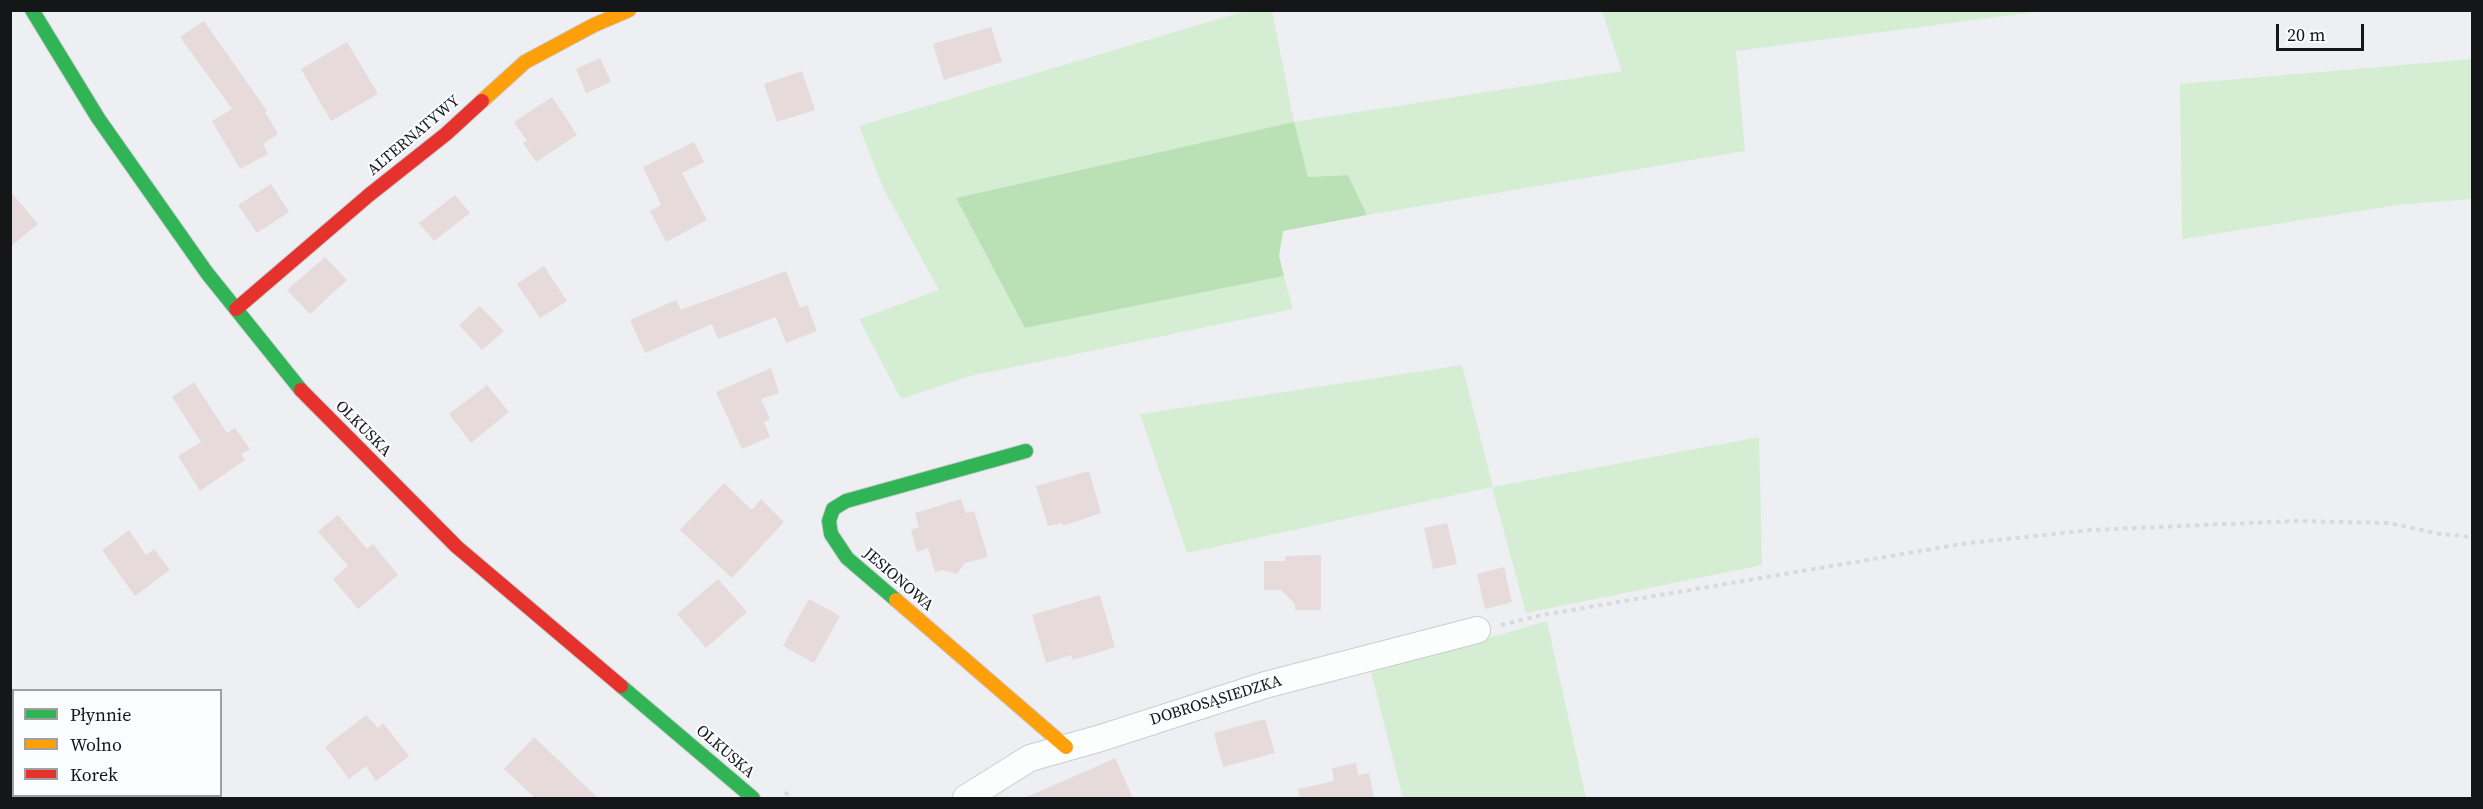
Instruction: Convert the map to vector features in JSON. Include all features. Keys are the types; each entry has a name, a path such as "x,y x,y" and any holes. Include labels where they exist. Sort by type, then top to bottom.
{"main road":[{"name":"OLKUSKA","path":"32,10 99,118 207,273 297,386 457,547 753,798"},
{"name":"ALTERNATYWY","path":"236,309 369,195 446,134 525,62 594,25 629,10"},
{"name":"JESIONOWA","path":"1026,451 846,501 833,509 829,520 831,534 847,558 1066,747"}],"street":[{"name":"DOBROSĄSIEDZKA","path":"966,798 1030,758 1265,685 1477,630"}],"path":[{"path":"1477,630 1542,615 1968,543 2091,530 2295,521 2376,522 2440,534 2472,537"},
{"path":"783,791 792,798"}],"green space":[{"path":"1245,11 1272,11 1294,122 1622,71 1602,11 2043,11 1736,51 1745,151 1367,215 1348,175 1308,177 1294,123 956,198 1025,328 1284,276 1293,309 970,376 901,399 859,319 939,290 883,188 859,126"},
{"path":"2472,59 2472,199 2397,205 2182,239 2180,84"},
{"path":"1294,122 1308,177 1348,175 1367,215 1283,231 1279,256 1284,276 1025,328 956,198"},
{"path":"1462,365 1493,487 1759,437 1762,565 1526,613 1492,487 1187,553 1140,414"},
{"path":"1547,621 1586,798 1403,798 1371,672"}],"building":[{"path":"204,21 267,111 265,112 278,134 263,144 268,154 240,169 212,121 232,109 180,37"},
{"path":"991,27 1002,62 944,80 933,44"},
{"path":"347,42 378,94 331,121 301,69"},
{"path":"600,58 611,82 586,93 576,69"},
{"path":"802,71 815,110 777,122 764,84"},
{"path":"552,97 577,135 536,162 523,143 527,141 514,122"},
{"path":"694,142 704,162 682,173 707,220 666,242 650,211 661,205 643,167"},
{"path":"271,184 289,212 257,233 238,205"},
{"path":"10,191 38,224 10,247"},
{"path":"455,195 470,213 434,241 419,223"},
{"path":"325,257 347,280 310,314 287,290"},
{"path":"544,266 567,301 540,318 517,284"},
{"path":"786,271 800,308 807,305 817,331 786,343 776,317 718,339 712,324 645,353 630,320 676,300 681,310"},
{"path":"480,306 504,331 482,350 459,325"},
{"path":"771,368 779,393 761,399 770,419 764,422 770,437 742,449 716,392"},
{"path":"194,382 227,433 235,428 250,449 241,454 245,460 200,491 178,456 201,442 172,397"},
{"path":"487,385 509,412 471,443 449,414"},
{"path":"1089,471 1101,513 1063,526 1062,523 1048,526 1036,486"},
{"path":"724,483 752,510 761,499 784,522 732,578 680,530"},
{"path":"961,499 966,513 974,511 988,557 965,563 957,574 943,570 935,572 928,548 917,552 911,530 919,527 915,513"},
{"path":"338,515 367,549 373,544 398,575 358,609 333,579 348,566 318,531"},
{"path":"1447,523 1457,564 1433,569 1424,528"},
{"path":"129,530 146,555 154,549 170,570 135,596 102,550"},
{"path":"1321,555 1321,610 1295,610 1295,604 1281,590 1264,590 1264,561 1285,561 1285,556"},
{"path":"1504,567 1512,602 1485,609 1477,574"},
{"path":"718,579 747,612 706,648 677,614"},
{"path":"1100,595 1115,647 1073,660 1071,655 1046,663 1032,615"},
{"path":"809,599 840,616 814,663 783,646"},
{"path":"366,715 378,728 383,723 409,756 376,781 366,766 349,779 325,747"},
{"path":"1265,719 1275,753 1223,767 1214,733"},
{"path":"534,737 598,798 535,798 504,769"},
{"path":"1115,758 1133,798 1024,798 1091,769"},
{"path":"1356,763 1358,775 1369,773 1374,798 1300,798 1298,789 1334,781 1332,768"}],"traffic: fast":[{"path":"32,10 98,118 207,273 301,390"},
{"path":"896,600 847,558 831,534 829,521 833,509 846,501 1026,451"},
{"path":"621,686 753,798"}],"traffic: slow":[{"path":"482,101 525,62 594,25 629,10"},
{"path":"896,600 1066,747"}],"traffic: jam":[{"path":"236,309 369,195 446,134 482,101"},
{"path":"301,390 457,547 621,686"}]}
